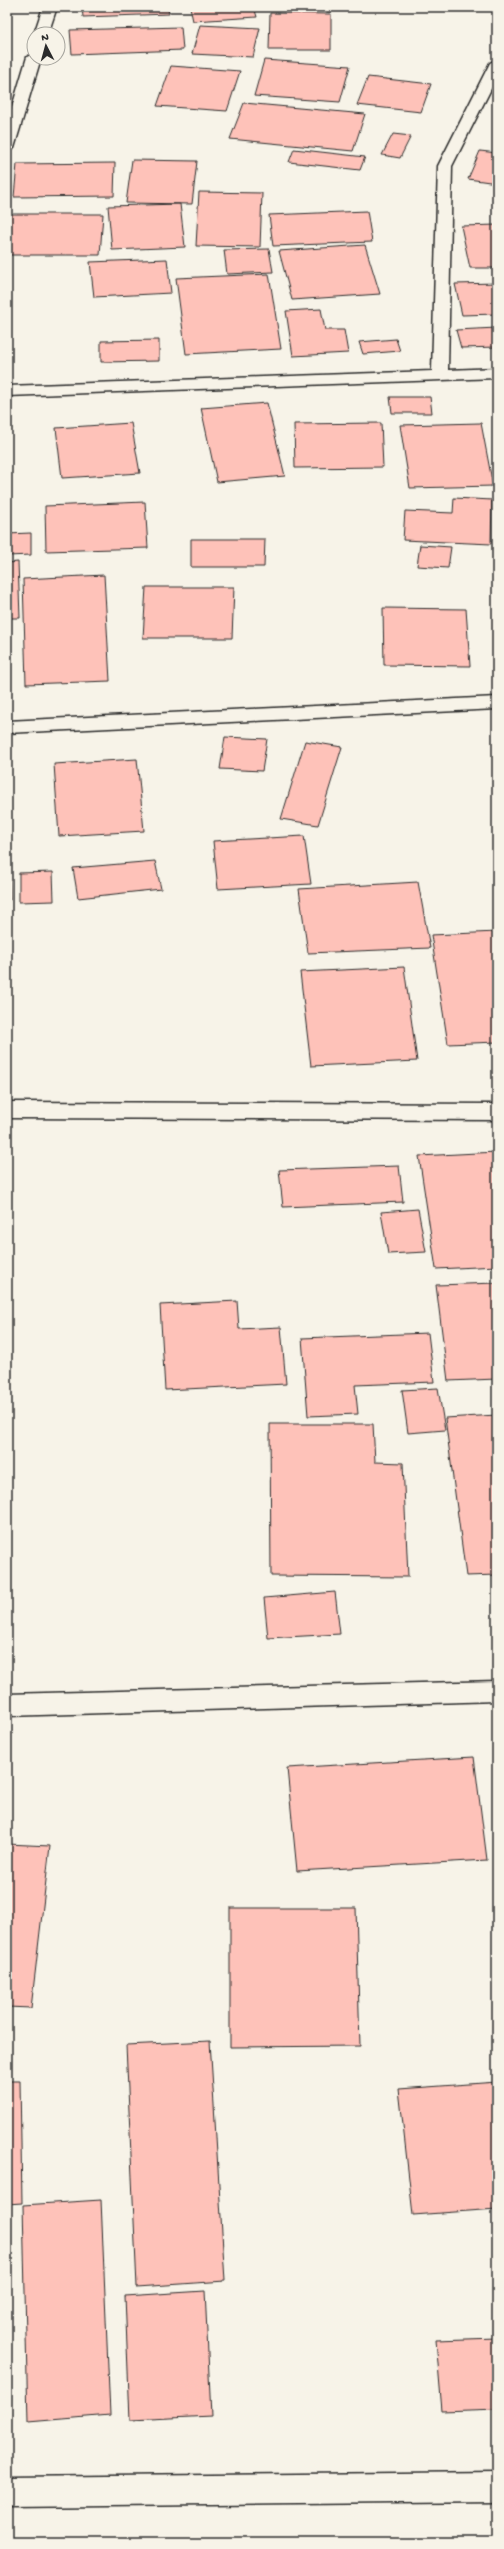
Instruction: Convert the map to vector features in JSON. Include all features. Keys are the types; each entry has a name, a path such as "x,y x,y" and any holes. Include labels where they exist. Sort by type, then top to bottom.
{"street":[{"path":"44,26 50,7"},
{"path":"440,375 445,166 497,63"},
{"path":"7,148 31,66"},
{"path":"7,391 497,373"},
{"path":"7,727 497,703"},
{"path":"7,1110 497,1112"},
{"path":"7,1705 497,1691"},
{"path":"7,2492 497,2487"}],"building":[{"path":"82,7 168,7 169,14 83,17"},
{"path":"190,7 254,7 257,17 193,21"},
{"path":"283,7 333,7 331,12"},
{"path":"270,13 331,14 331,50 269,50"},
{"path":"200,25 260,28 253,57 192,54"},
{"path":"181,27 183,50 72,54 70,30"},
{"path":"264,60 350,66 340,102 254,96"},
{"path":"171,66 240,71 227,111 157,106"},
{"path":"368,77 431,84 421,112 357,105"},
{"path":"244,103 365,114 353,151 230,139"},
{"path":"393,134 411,136 400,158 382,155"},
{"path":"294,149 365,157 360,170 289,162"},
{"path":"480,151 497,153 497,183 468,179"},
{"path":"132,160 197,161 192,204 126,203"},
{"path":"115,163 114,196 14,197 17,164"},
{"path":"199,192 262,193 260,247 196,246"},
{"path":"180,204 185,247 112,250 108,206"},
{"path":"367,211 372,242 273,246 269,215"},
{"path":"7,214 103,214 100,255 7,255"},
{"path":"497,225 497,268 470,268 461,226"},
{"path":"365,245 380,294 292,300 279,251"},
{"path":"269,249 273,272 227,274 224,250"},
{"path":"167,259 171,293 94,297 90,262"},
{"path":"269,274 281,349 186,354 176,278"},
{"path":"497,283 497,314 462,315 455,284"},
{"path":"321,309 325,330 344,330 348,353 293,356 286,311"},
{"path":"497,328 497,347 461,348 456,330"},
{"path":"396,339 400,351 363,354 359,342"},
{"path":"159,340 159,361 101,362 101,341"},
{"path":"390,397 430,397 432,413 392,413"},
{"path":"267,403 285,476 217,482 201,408"},
{"path":"131,423 140,473 62,478 56,428"},
{"path":"381,423 383,467 295,468 294,424"},
{"path":"481,423 493,486 410,488 400,425"},
{"path":"454,498 492,500 491,544 403,540 405,511 453,513"},
{"path":"145,502 148,548 46,551 45,506"},
{"path":"31,533 31,555 7,556 7,534"},
{"path":"191,539 265,539 264,567 191,567"},
{"path":"420,545 451,547 448,568 417,566"},
{"path":"18,562 20,618 7,618 7,563"},
{"path":"104,575 110,681 26,684 23,579"},
{"path":"146,587 234,587 232,638 143,638"},
{"path":"383,608 466,609 470,666 384,665"},
{"path":"225,737 267,739 262,771 220,769"},
{"path":"305,741 342,747 318,825 281,819"},
{"path":"137,759 144,831 59,836 54,764"},
{"path":"7,814 9,814 10,900 7,900"},
{"path":"304,836 311,884 218,889 213,841"},
{"path":"155,861 161,889 78,898 73,868"},
{"path":"53,872 54,901 19,902 19,873"},
{"path":"418,882 430,948 308,953 299,889"},
{"path":"497,932 497,1042 448,1044 431,935"},
{"path":"404,967 417,1061 311,1066 300,972"},
{"path":"497,1152 497,1266 436,1269 419,1156"},
{"path":"399,1166 403,1202 283,1207 279,1170"},
{"path":"418,1209 426,1252 388,1254 381,1212"},
{"path":"497,1283 497,1379 448,1381 436,1285"},
{"path":"237,1301 239,1329 281,1327 286,1384 165,1390 160,1305"},
{"path":"428,1333 434,1382 355,1385 358,1414 308,1416 302,1338"},
{"path":"438,1388 445,1430 408,1433 402,1390"},
{"path":"497,1415 497,1575 466,1576 445,1418"},
{"path":"270,1424 373,1424 375,1462 403,1463 408,1577 271,1576"},
{"path":"335,1592 340,1634 268,1638 264,1598"},
{"path":"474,1757 487,1860 297,1871 287,1768"},
{"path":"7,1844 50,1846 31,2008 7,2007"},
{"path":"230,1908 356,1908 360,2046 230,2047"},
{"path":"210,2041 225,2281 137,2287 126,2045"},
{"path":"7,2081 20,2081 22,2203 7,2204"},
{"path":"497,2082 497,2209 413,2215 399,2089"},
{"path":"101,2200 110,2415 28,2422 23,2205"},
{"path":"205,2291 211,2416 130,2420 125,2296"},
{"path":"497,2338 497,2409 442,2411 436,2340"}]}
